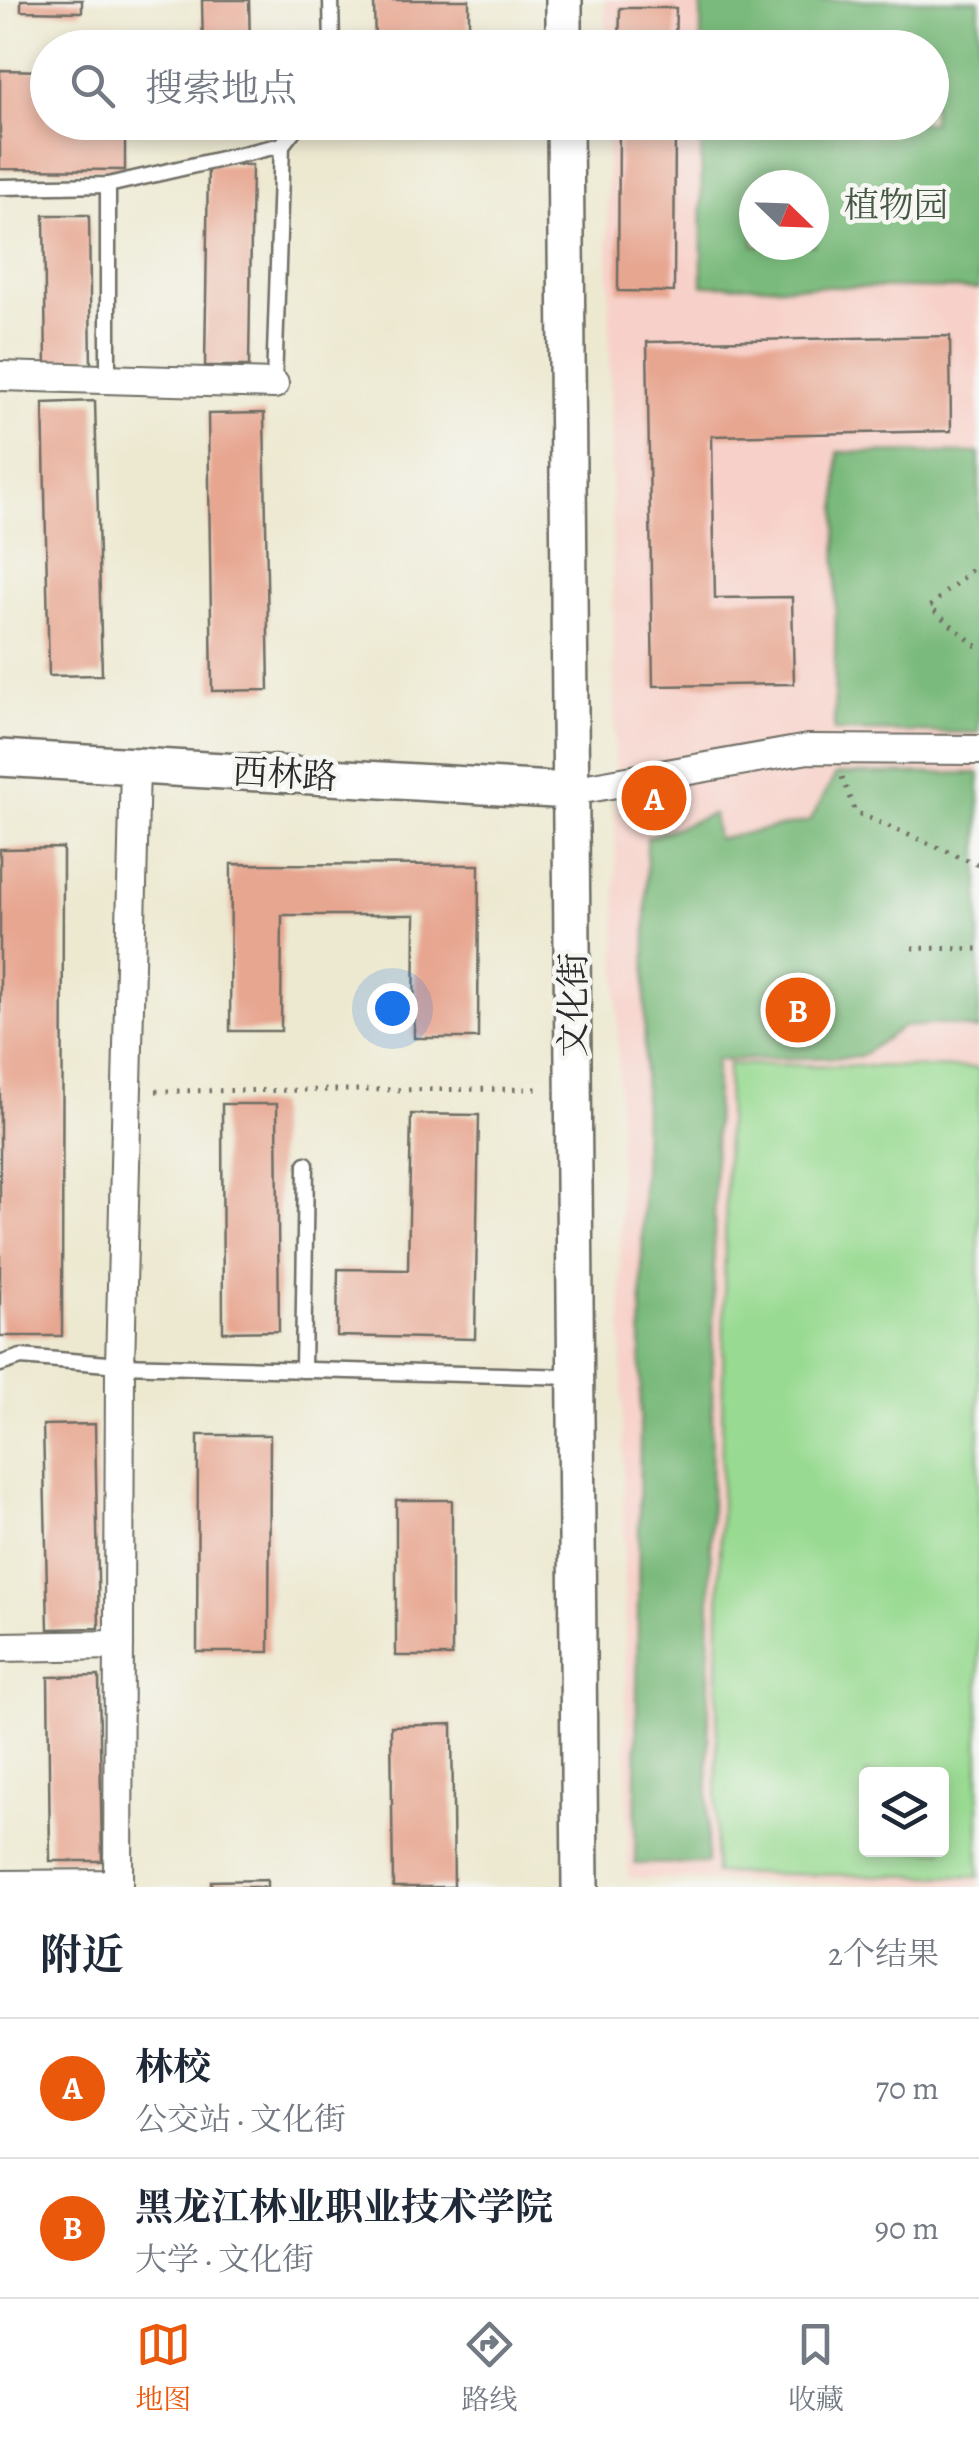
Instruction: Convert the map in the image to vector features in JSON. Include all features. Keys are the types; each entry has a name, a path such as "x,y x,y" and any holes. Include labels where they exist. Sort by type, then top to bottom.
{"street":[{"path":"564,0 564,30"},
{"name":"文化街","path":"565,140 580,1887"},
{"path":"0,376 274,384"},
{"path":"571,791 808,749 979,750"},
{"name":"西林路","path":"0,758 571,791"},
{"path":"0,1885 118,1884 120,1365 136,766"},
{"path":"0,1646 119,1645"}],"lane":[{"path":"330,0 331,30"},
{"path":"274,384 282,145 286,140"},
{"path":"0,187 108,186 282,145"},
{"path":"108,186 108,380"},
{"path":"303,1370 306,1164"},
{"path":"0,1364 21,1357 120,1365 576,1377"}],"path":[{"path":"979,563 929,607 979,648"},
{"path":"830,748 855,812 979,865"},
{"path":"912,948 979,949"},
{"path":"127,1091 574,1089"}],"shaded area":[{"path":"605,0 979,1 979,1887 628,1878 607,140 949,140 949,30 606,30"}],"green space":[{"name":"植物园","path":"701,0 979,0 979,289 702,285 701,140 949,140 949,30 701,30"},
{"path":"838,452 979,453 979,733 834,731"},
{"path":"979,773 979,1030 942,1024 903,1027 859,1057 716,1060 707,1863 635,1864 647,838 713,814 717,839 810,821 836,774"},
{"path":"728,1064 979,1068 979,1877 715,1873"}],"building":[{"path":"21,0 82,0 82,12 21,11"},
{"path":"202,0 249,0 250,30 203,30"},
{"path":"374,0 469,0 469,30 375,30"},
{"path":"620,8 676,8 675,30 619,30"},
{"path":"0,70 30,71 30,140 125,140 125,170 0,169"},
{"path":"619,140 675,140 674,292 618,291"},
{"path":"208,164 252,165 249,366 205,366"},
{"path":"44,215 89,215 91,368 46,369"},
{"path":"950,336 951,431 712,436 715,598 792,597 794,684 653,686 647,342"},
{"path":"95,401 102,675 49,676 43,403"},
{"path":"264,413 269,690 212,691 208,414"},
{"path":"63,848 62,1336 0,1336 0,849"},
{"path":"231,864 479,865 478,1038 414,1038 415,915 282,915 281,1031 230,1031"},
{"path":"222,1104 277,1104 279,1331 223,1332"},
{"path":"411,1114 479,1115 475,1339 337,1336 338,1269 408,1270"},
{"path":"95,1424 99,1628 48,1629 43,1425"},
{"path":"198,1435 270,1435 269,1652 197,1652"},
{"path":"396,1500 452,1500 452,1656 396,1656"},
{"path":"99,1676 102,1861 50,1861 48,1677"},
{"path":"452,1724 454,1887 393,1887 391,1726"},
{"path":"267,1880 267,1887 211,1887 211,1881"}],"place":[{"name":"林校","path":"654,798"},
{"name":"黑龙江林业职业技术学院","path":"798,1010"}]}
